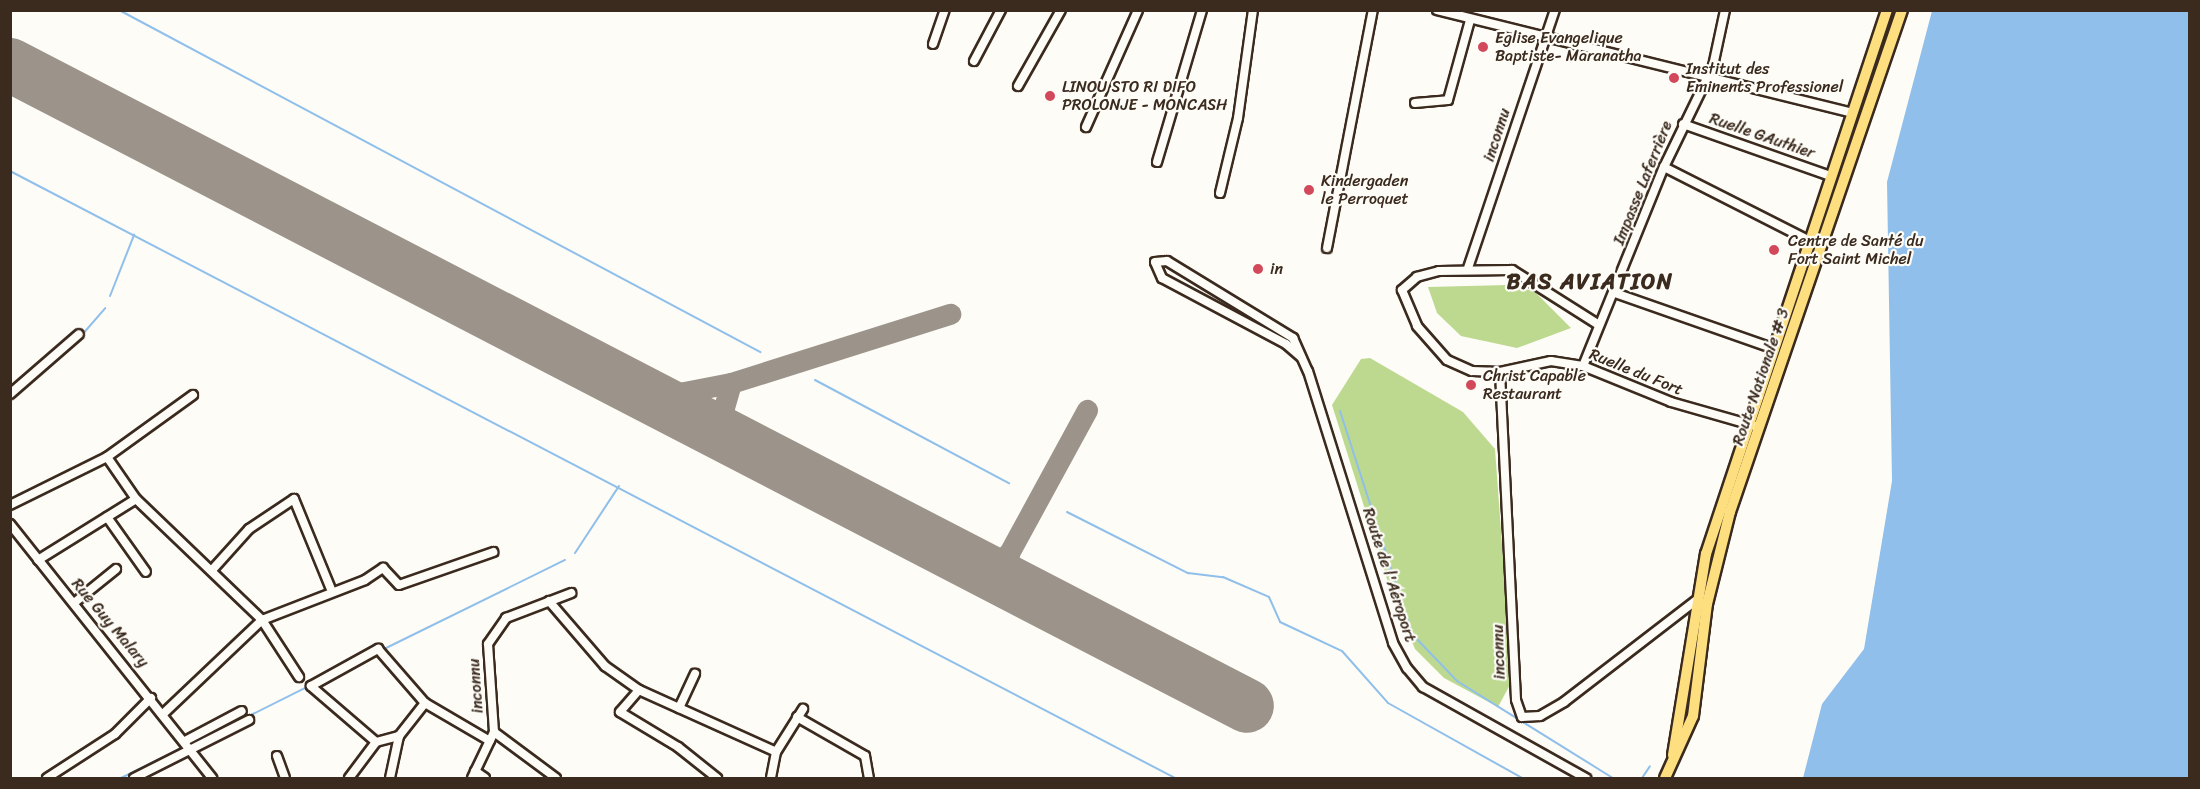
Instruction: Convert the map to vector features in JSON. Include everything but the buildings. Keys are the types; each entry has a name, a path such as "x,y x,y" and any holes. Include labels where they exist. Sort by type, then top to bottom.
{"main road":[{"name":"Route Nationale # 3","path":"1673,759 1695,601 1747,424 1887,10"},
{"name":"Route Nationale # 3","path":"1665,778 1693,716 1717,558 1759,427 1902,10"},
{"path":"1796,277 1809,283"}],"street":[{"path":"933,44 945,10"},
{"path":"974,61 1001,10"},
{"path":"1018,86 1061,10"},
{"path":"1086,127 1138,10"},
{"path":"1157,162 1202,10"},
{"path":"1220,193 1238,118 1253,10"},
{"path":"1327,248 1373,10"},
{"path":"1437,10 1470,20 1708,75 1852,113"},
{"name":"inconnu","path":"1468,268 1548,37 1555,10"},
{"name":"Impasse Laferrière","path":"1583,366 1599,325 1615,293 1664,167 1708,75 1725,10"},
{"path":"1415,103 1448,100 1470,20"},
{"name":"Ruelle GAuthier","path":"1683,124 1831,176"},
{"path":"1664,167 1809,240"},
{"name":"Route de l'Aéroport","path":"1301,357 1286,344 1162,278 1155,262 1167,261 1283,328 1301,357 1393,643 1407,668 1423,687 1586,778"},
{"name":"Ruelle du Fort","path":"1599,325 1512,270 1468,268 1417,277 1402,290 1404,300 1417,326 1447,360 1472,371 1500,372 1551,360 1583,366 1661,399 1759,427"},
{"path":"1615,293 1772,348"},
{"path":"10,394 79,334"},
{"name":"inconnu","path":"1500,372 1516,700 1522,717 1540,716 1564,702 1695,601"},
{"path":"10,505 106,457 194,395"},
{"path":"106,457 136,499 213,569 262,620 299,677"},
{"path":"38,560 136,499"},
{"path":"213,569 249,529 294,499 331,589"},
{"path":"107,517 146,572"},
{"name":"Rue Guy Malary","path":"10,524 164,714 209,778"},
{"path":"164,714 262,620 331,589 366,580 383,568 399,585 493,552"},
{"path":"74,603 116,569"},
{"name":"inconnu","path":"556,778 492,736 488,644 506,618 571,593"},
{"path":"549,602 605,666 639,690 776,752"},
{"path":"376,742 311,686 378,649 425,703 492,736 473,775 485,778"},
{"path":"679,708 695,674"},
{"path":"639,690 620,712 678,747 717,778"},
{"path":"47,778 115,734 151,698"},
{"path":"390,778 399,736 425,703"},
{"path":"134,778 242,711"},
{"path":"771,778 776,752 800,713 865,756 869,778"},
{"path":"188,746 249,720"},
{"path":"349,778 376,742 399,736"},
{"path":"276,756 285,778"}],"green space":[{"path":"1507,285 1534,291 1571,328 1517,348 1461,336 1437,313 1428,287"},
{"path":"1370,358 1463,412 1495,449 1512,681 1498,707 1444,678 1415,649 1392,595 1332,405 1361,359"}],"water":[{"path":"1932,11 2189,11 2189,778 1803,778 1822,704 1864,649 1892,481 1887,182"}],"waterway":[{"path":"119,10 760,352"},
{"path":"10,171 1175,778"},
{"path":"110,296 134,235"},
{"path":"81,336 105,308"},
{"path":"815,380 1009,483"},
{"path":"1340,411 1412,634 1457,681 1613,778"},
{"path":"575,553 619,486"},
{"path":"1067,512 1188,573 1223,577 1269,597 1280,622 1342,651 1388,703 1522,778"},
{"path":"382,650 565,560"},
{"path":"247,717 309,686"},
{"path":"121,778 239,720"},
{"path":"1642,778 1650,766"}],"taxiway":[{"path":"653,398 731,383 950,314"},
{"path":"731,383 722,414 732,439"},
{"path":"1019,588 1007,568 1009,553 1087,410"},
{"path":"974,564 995,565 1009,553"}],"runway":[{"path":"10,65 1247,706"}],"place":[{"name":"Eglise Evangelique Baptiste- Maranatha","path":"1483,47"},
{"name":"Institut des Eminents Professionel","path":"1674,78"},
{"name":"LINOU STO RI DIFO PROLONJE - MONCASH","path":"1050,96"},
{"name":"Kindergaden le Perroquet","path":"1309,190"},
{"name":"Centre de Santé du Fort Saint Michel","path":"1774,250"},
{"name":"in","path":"1258,269"},
{"name":"Christ Capable Restaurant","path":"1471,385"}],"district":[{"name":"BAS AVIATION","path":"1590,282"}]}
